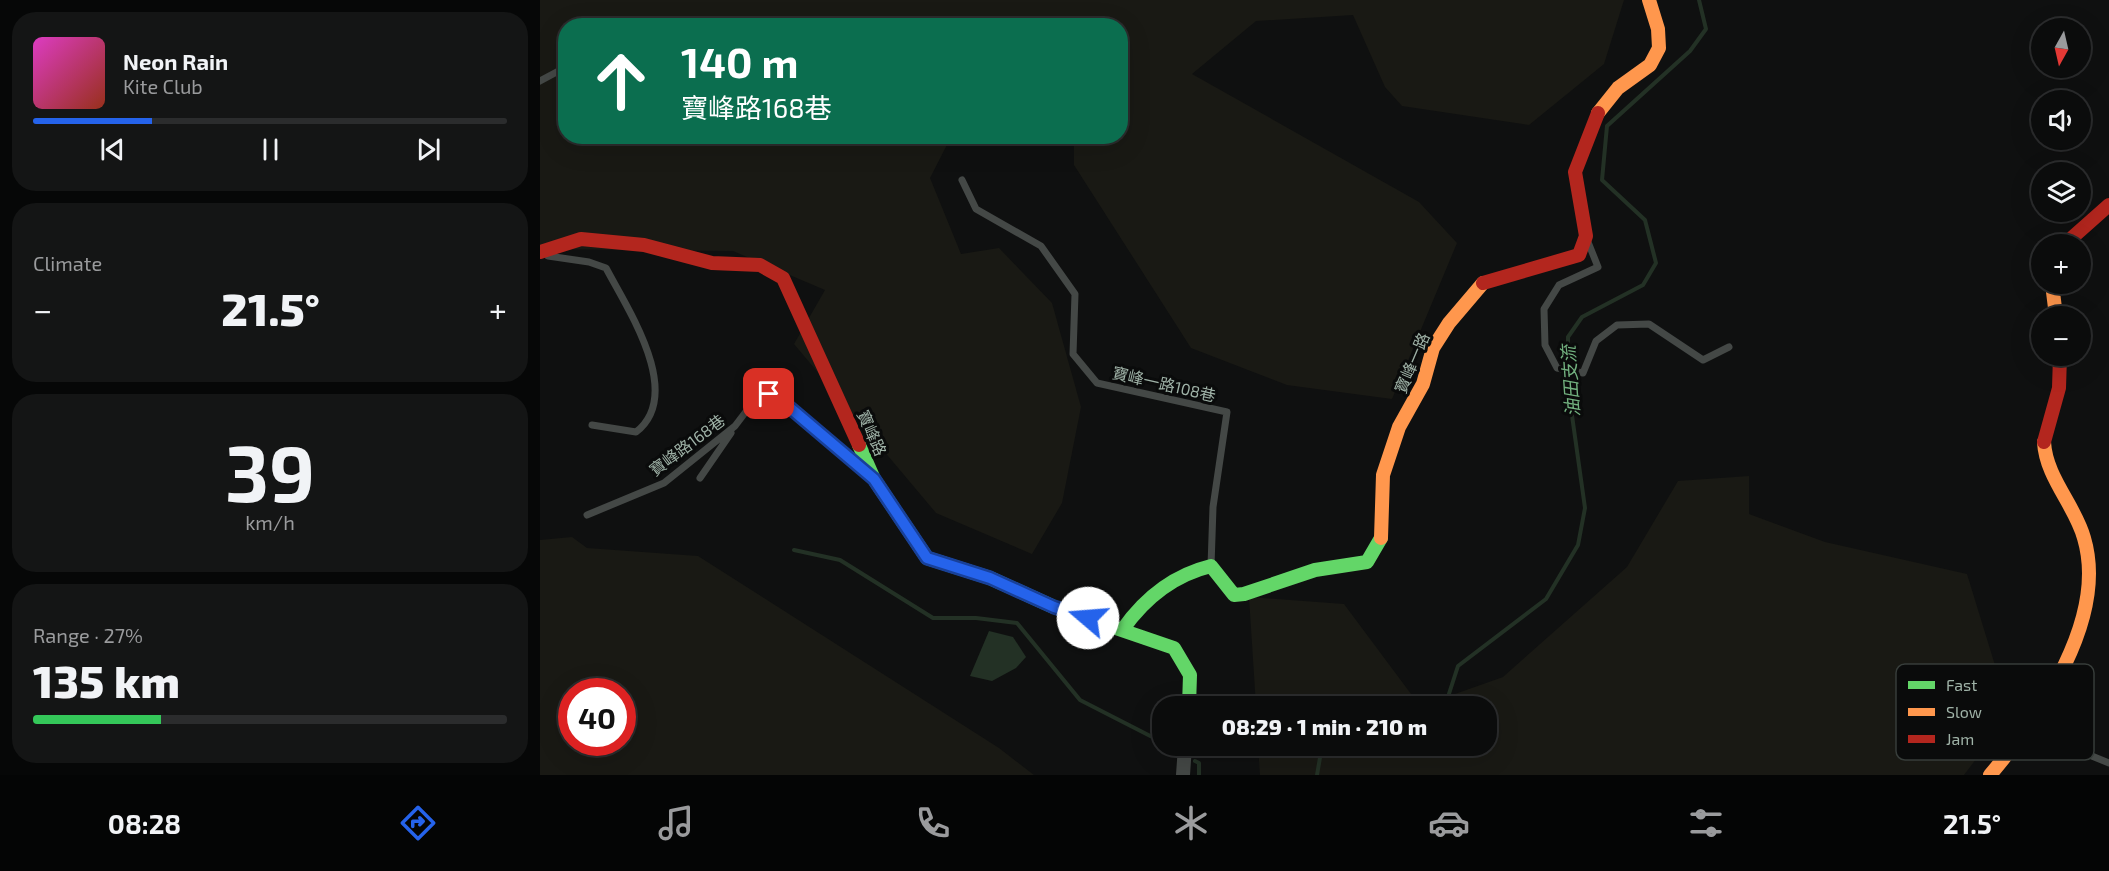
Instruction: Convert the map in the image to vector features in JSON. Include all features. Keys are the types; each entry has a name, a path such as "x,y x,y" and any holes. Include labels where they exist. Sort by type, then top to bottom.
{"street":[{"path":"1586,236 1575,172 1594,118 1618,88 1650,66 1659,48 1658,29 1649,0"},
{"path":"2076,234 2109,205"},
{"name":"寶峰一路","path":"1211,566 1234,595 1247,594 1287,578 1320,569 1367,562 1383,534 1383,475 1399,427 1423,384 1433,348 1449,323 1483,284 1522,270 1558,263 1579,255 1586,236"},
{"name":"寶峰路","path":"540,253 581,239 644,245 712,263 760,265 783,278 874,479 927,558 990,578 1054,607 1174,648 1186,663 1192,682 1190,696"},
{"path":"2059,366 2058,391 2044,444 2049,464 2084,537 2090,577 2088,596 2063,664"},
{"path":"1123,629 1132,615 1170,583 1195,568 1211,566"},
{"path":"1183,775 1184,756"},
{"path":"1990,775 2002,760"}],"lane":[{"path":"540,81 558,71"},
{"name":"寶峰一路108巷","path":"962,180 976,209 1041,246 1075,294 1073,354 1097,383 1227,412 1213,507 1211,566"},
{"path":"1586,236 1598,267 1558,285 1544,309 1545,345 1559,369 1583,373 1596,341 1617,325 1649,324 1703,360 1729,347"},
{"path":"540,253 589,262 606,268 650,352 656,395 645,426 636,432 592,425"},
{"name":"寶峰路168巷","path":"587,515 664,483 735,426 754,401 769,394 782,401 874,479"},
{"path":"700,478 735,426"},
{"path":"2094,757 2109,763"}],"shaded area":[{"path":"540,0 1624,0 1604,64 1529,125 1402,106 1385,87 1353,15 1256,21 1192,74 1419,202 1457,243 1392,399 1287,385 1191,348 1074,165 1074,144 1128,144 1128,18 558,18 558,144 947,144 930,178 961,254 999,248 1052,303 1081,407 1062,503 1032,554 936,513 794,344 825,290 733,251 540,249"},
{"path":"1749,476 1749,514 1825,542 1967,574 1995,664 1896,664 1896,760 1975,760 1964,775 1260,775 1259,756 1497,756 1497,696 1449,696 1503,677 1627,567 1678,481"},
{"path":"572,537 587,548 698,556 999,748 1034,775 540,775 540,540"},
{"path":"1249,597 1344,604 1413,696 1255,696"},
{"path":"989,631 1013,637 1026,657 1016,668 992,681 970,676"}],"waterway":[{"name":"油田支流","path":"1448,696 1458,666 1546,599 1578,545 1585,508 1568,387 1568,337 1582,317 1643,285 1656,263 1645,220 1602,180 1607,126 1690,51 1706,29 1699,0"},
{"path":"794,550 840,560 933,618 976,618 1017,623 1080,700 1152,737"},
{"name":"油田支流","path":"1317,775 1320,756"},
{"path":"1195,761 1199,763 1199,775"}],"traffic: fast":[{"path":"859,445 874,479 927,558 990,578 1054,607 1174,648 1190,675 1189,696"},
{"path":"1123,629 1141,607 1161,589 1197,570 1211,566 1234,595 1244,594 1315,570 1367,562 1381,538"}],"traffic: slow":[{"path":"1598,113 1618,88 1650,65 1659,48 1658,29 1649,0"},
{"path":"1381,538 1383,475 1399,427 1423,384 1433,348 1449,323 1483,283"},
{"path":"2053,294 2055,306"},
{"path":"2044,442 2050,468 2080,526 2089,569 2086,601 2078,633 2065,664"},
{"path":"1990,775 2002,760"}],"traffic: jam":[{"path":"1483,283 1579,255 1586,236 1575,172 1598,113"},
{"path":"2076,234 2109,205"},
{"path":"540,252 581,239 644,245 712,263 760,265 783,278 859,445"},
{"path":"2044,442 2059,388 2060,366"}],"route":[{"path":"769,394 782,401 874,479 927,558 990,578 1054,607 1088,618"}]}
